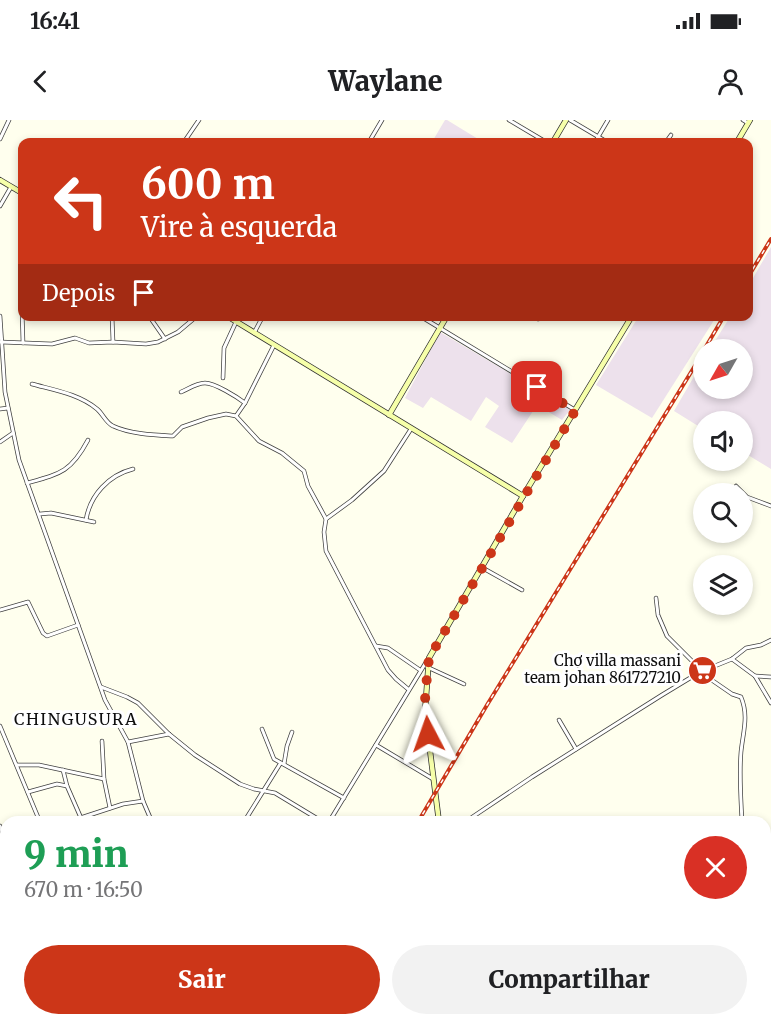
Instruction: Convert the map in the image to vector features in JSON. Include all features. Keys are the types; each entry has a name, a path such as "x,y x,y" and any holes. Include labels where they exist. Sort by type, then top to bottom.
{"main road":[{"path":"556,138 568,120"},
{"path":"739,138 749,122"},
{"path":"0,180 18,191"},
{"path":"389,415 444,321"},
{"path":"438,816 425,711 429,658 523,496 629,321"},
{"path":"236,322 523,496"}],"street":[{"path":"2,120 5,127"},
{"path":"0,140 9,120"},
{"path":"187,138 199,120"},
{"path":"371,138 382,120"},
{"path":"509,120 539,138"},
{"path":"568,120 598,137 608,120"},
{"path":"742,120 749,122"},
{"path":"0,206 11,187"},
{"path":"0,316 8,408 19,460 101,687 128,742 143,801 149,816"},
{"path":"22,321 23,343"},
{"path":"112,321 113,342"},
{"path":"152,321 165,339"},
{"path":"1,342 52,344 75,338 89,343 146,344 165,339 178,332 190,321"},
{"path":"254,333 260,321"},
{"path":"428,321 575,411"},
{"path":"223,378 224,348 236,322"},
{"path":"236,416 245,403 274,345"},
{"path":"181,392 208,383 234,395 245,403"},
{"path":"32,384 64,392 80,399 100,411 112,426 153,435 173,436 182,427 208,418 226,414 236,416 263,445 282,453 304,471 308,486 326,519 324,532 326,551 388,670 408,689"},
{"path":"0,409 8,408"},
{"path":"326,519 352,500 384,471 411,429"},
{"path":"0,442 13,433"},
{"path":"27,483 59,474 79,455 88,440"},
{"path":"86,520 89,507 99,491 120,473 133,470"},
{"path":"753,499 771,506"},
{"path":"40,514 51,513 94,522"},
{"path":"481,567 522,590"},
{"path":"656,598 660,621 667,636 700,672 729,693 741,697 745,706 741,753 742,816"},
{"path":"0,610 28,602 43,633 47,636 78,625"},
{"path":"474,816 700,672 732,659 746,648 771,640"},
{"path":"376,646 388,648 420,670"},
{"path":"333,816 408,689 429,658"},
{"path":"732,659 755,676 771,703"},
{"path":"427,667 464,684"},
{"path":"755,676 771,678"},
{"path":"101,687 138,703 169,734 195,755 240,784 275,793 313,816"},
{"path":"559,720 576,749"},
{"path":"0,726 38,816"},
{"path":"262,729 272,757 282,765 344,798"},
{"path":"248,816 282,765 292,732"},
{"path":"128,742 169,734"},
{"path":"102,741 104,778 110,808"},
{"path":"376,745 434,780"},
{"path":"16,765 39,765 104,778"},
{"path":"63,770 67,786 80,816"},
{"path":"28,792 57,784 67,786"},
{"path":"87,816 143,801"}],"shaded area":[{"path":"447,120 476,138 434,138"},
{"path":"771,247 771,469 753,458 753,411 693,411 693,423 674,411 693,378 693,399 753,399 753,339 716,339 728,321 753,321 753,278"},
{"path":"636,321 713,321 702,339 693,339 693,353 652,418 596,385"},
{"path":"440,332 570,410 562,420 537,405 512,443 485,427 499,406 486,397 471,421 431,397 423,408 405,398"}],"railway":[{"path":"753,269 771,239"},
{"path":"710,339 721,321"},
{"path":"422,816 693,369"}],"place":[{"name":"Chợ villa massani team johan 861727210","path":"702,670"}],"district":[{"name":"CHINGUSURA","path":"76,719"}],"route":[{"path":"428,734 425,696 429,658 432,651 575,411 537,387"}]}
